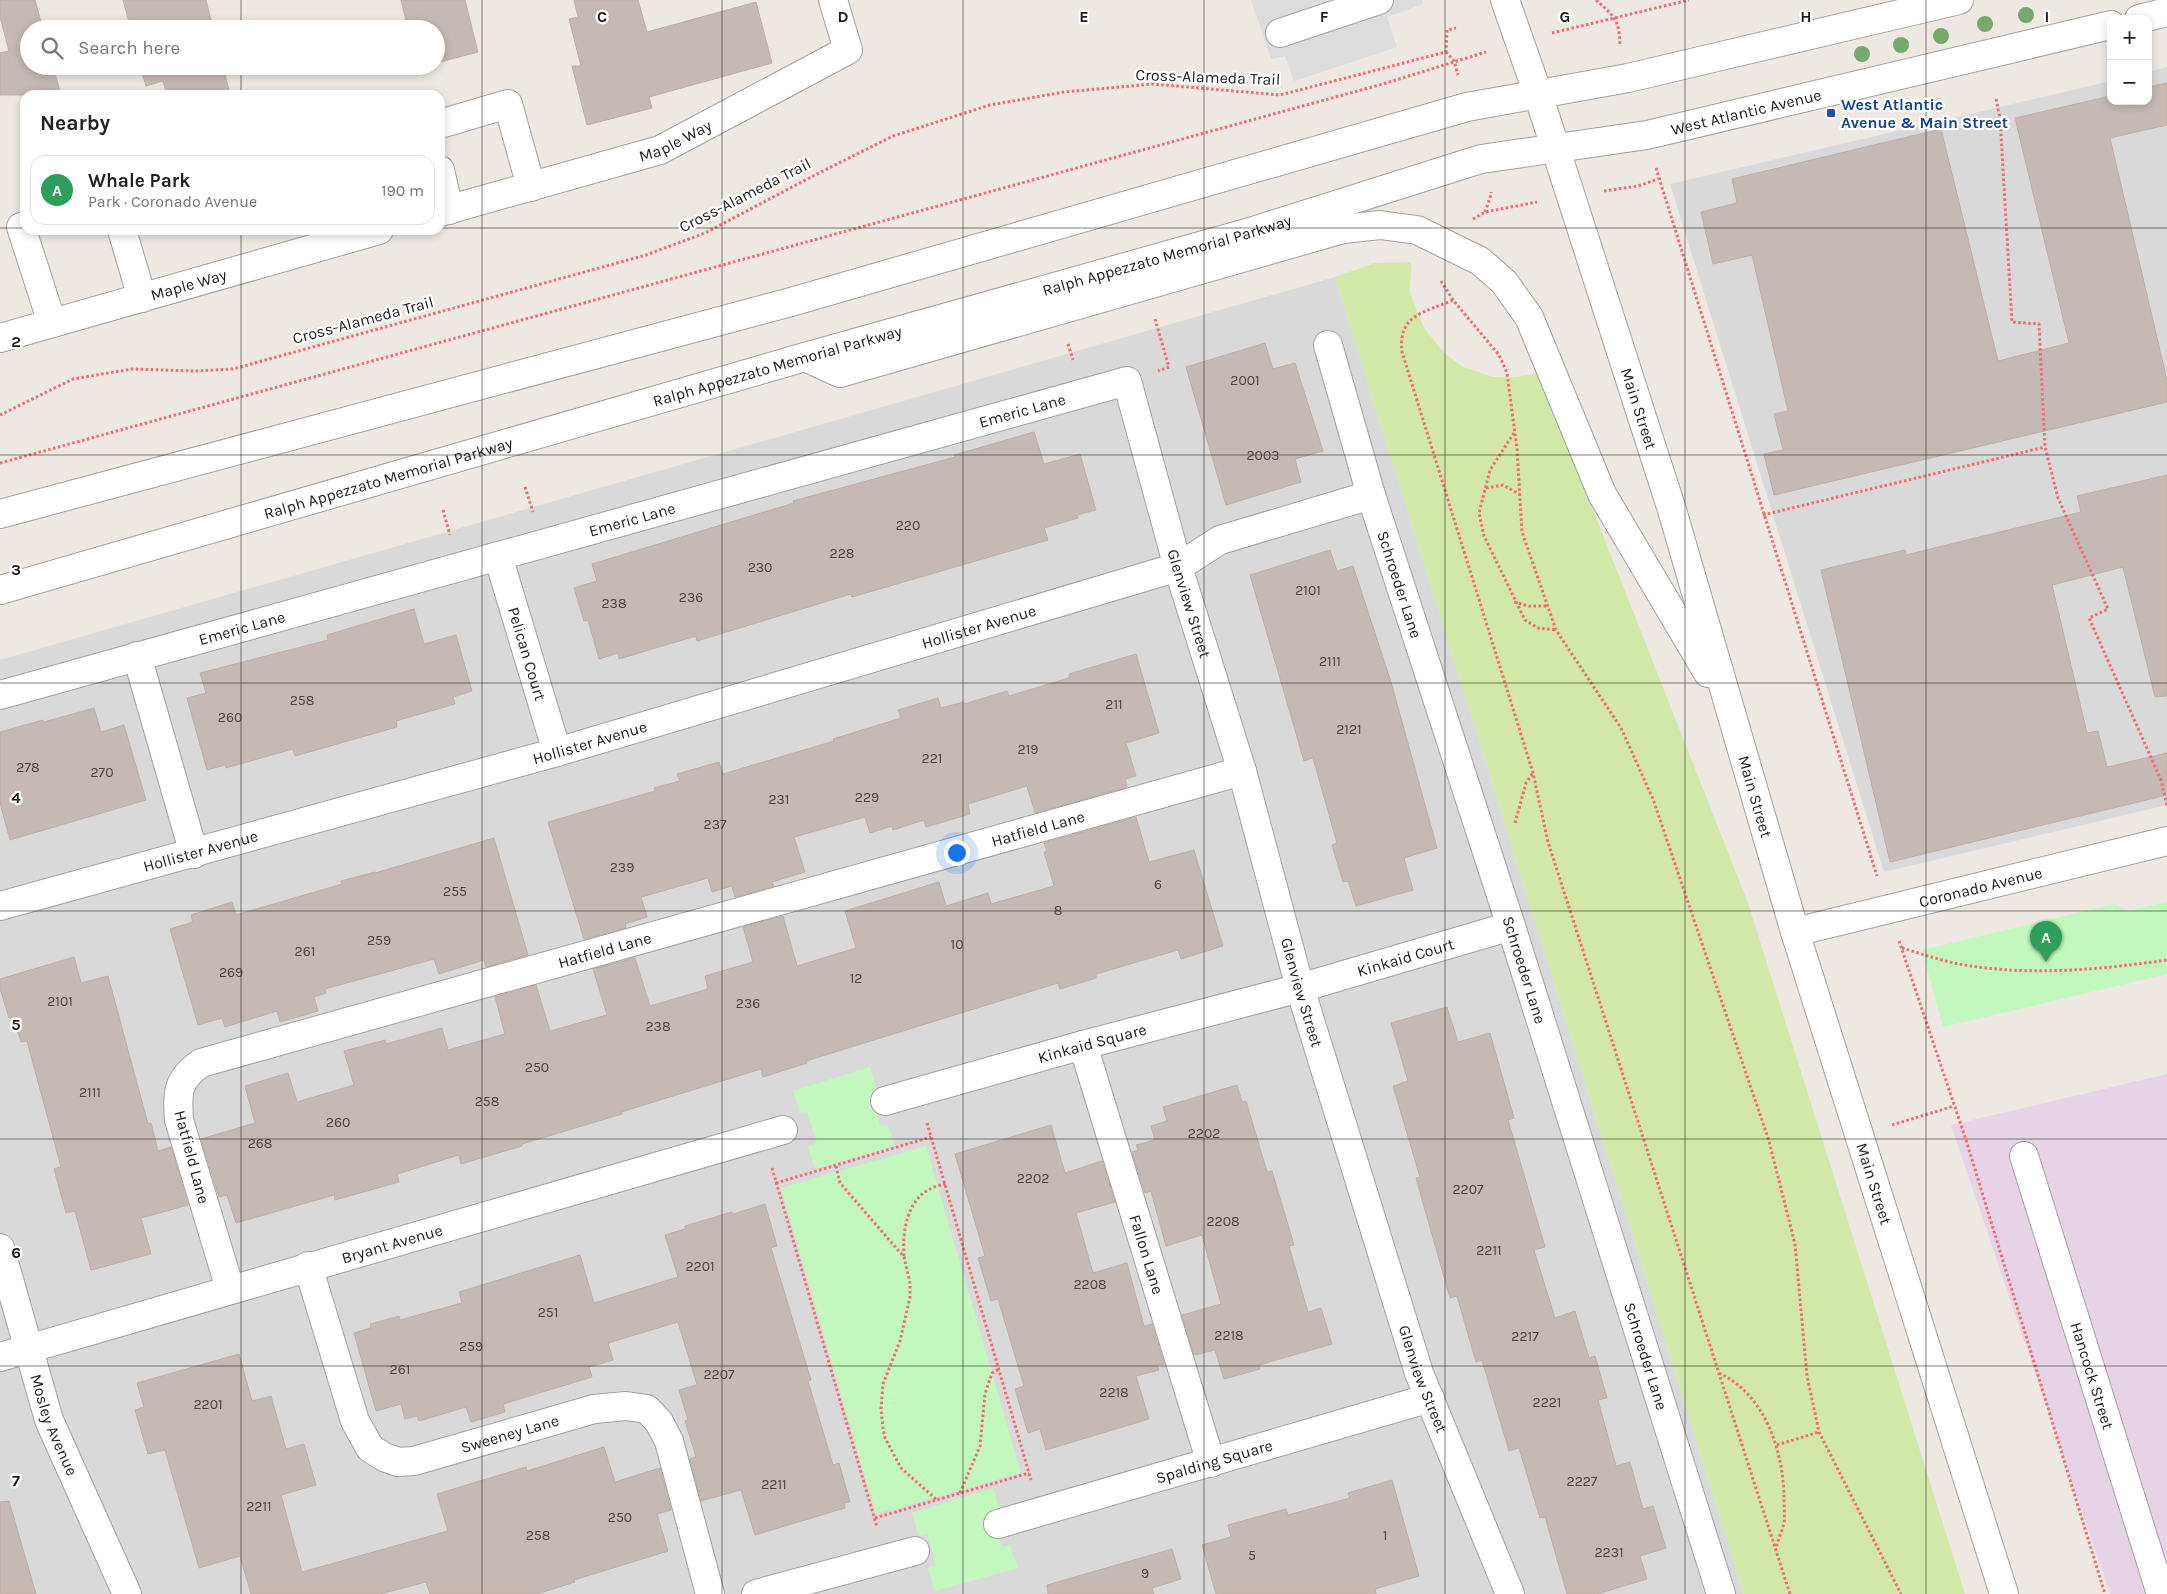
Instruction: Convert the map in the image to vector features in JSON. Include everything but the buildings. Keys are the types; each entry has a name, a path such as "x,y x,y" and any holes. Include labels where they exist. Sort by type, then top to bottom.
{"street":[{"name":"Maple Way","path":"445,211 660,150 848,50 834,0"},
{"path":"1280,33 1379,0"},
{"name":"Main Street","path":"1505,0 1538,94 1672,510 1728,708 1795,932 2004,1594"},
{"path":"0,514 791,302 1467,107 1628,78 1959,0"},
{"path":"2152,16 2167,12"},
{"name":"West Atlantic Avenue","path":"1555,148 1647,135 2107,26"},
{"path":"445,123 508,104 531,187"},
{"name":"Ralph Appezzato Memorial Parkway","path":"0,590 805,357 1250,232 1481,159 1555,148"},
{"path":"805,357 840,373 1343,229 1380,225 1416,230 1480,261 1504,282 1529,317 1602,494 1728,708"},
{"path":"24,235 52,323"},
{"path":"123,235 142,298"},
{"name":"Maple Way","path":"0,338 362,235"},
{"name":"Schroeder Lane","path":"1328,345 1371,495 1512,926 1721,1594"},
{"name":"Emeric Lane","path":"0,695 1127,381"},
{"name":"Glenview Street","path":"1127,381 1178,567 1242,771 1300,988 1419,1373 1510,1594"},
{"name":"Hollister Avenue","path":"0,906 194,854 557,752 1178,567 1220,540 1371,495"},
{"name":"Pelican Court","path":"498,556 557,752"},
{"path":"137,656 194,854"},
{"name":"Hatfield Lane","path":"230,1289 178,1120 177,1094 187,1072 200,1062 1242,771"},
{"name":"Coronado Avenue","path":"1795,932 2167,841"},
{"name":"Kinkaid Court","path":"1300,988 1512,926"},
{"name":"Kinkaid Square","path":"885,1102 1083,1044 1300,988"},
{"name":"Fallon Lane","path":"1083,1044 1211,1463"},
{"name":"Bryant Avenue","path":"0,1356 773,1133"},
{"name":"Hancock Street","path":"2024,1156 2161,1594"},
{"name":"Mosley Avenue","path":"0,1248 49,1420 128,1594"},
{"name":"Sweeney Lane","path":"308,1266 355,1421 370,1448 384,1457 398,1462 414,1461 594,1409 626,1406 647,1409 659,1422 669,1441 710,1594"},
{"name":"Spalding Square","path":"998,1524 1430,1398"},
{"path":"756,1594 915,1551"}],"path":[{"path":"1596,0 1616,17 1620,32"},
{"path":"1579,26 1690,0"},
{"path":"1446,52 1447,30 1456,28"},
{"name":"Cross-Alameda Trail","path":"0,415 73,379 132,369 194,371 232,369 646,255 705,232 814,174 893,136 990,105 1064,92 1153,84 1280,95 1446,52 1454,61 1383,84 0,463"},
{"path":"1996,99 2000,118 2012,322 2038,324 2045,447 2058,498 2108,609 2089,618 2161,780 2167,806"},
{"path":"1638,186 1658,178 1879,881"},
{"path":"1492,195 1485,212 1512,207"},
{"path":"1438,276 1452,300 1499,355 1507,373 1520,494 1522,532 1556,630 1621,728 1653,799 1769,1141 1795,1244 1806,1376 1819,1432 1902,1594"},
{"path":"1452,300 1409,319 1400,336 1402,352 1533,773 1548,842 1790,1594"},
{"path":"1127,381 1169,367 1154,313"},
{"path":"1514,433 1490,470 1479,513 1484,536 1514,602 1525,620 1538,628 1556,630"},
{"path":"1763,514 2045,447"},
{"path":"1485,488 1503,485 1520,494"},
{"path":"1514,602 1529,606 1547,606"},
{"path":"1897,933 1954,1106 2105,1594"},
{"path":"1901,948 1954,963 2003,969 2059,971 2112,968 2167,960"},
{"path":"919,1092 1040,1512"},
{"path":"1858,1135 1954,1106"},
{"path":"773,1133 776,1183 886,1559"},
{"path":"776,1183 931,1137"},
{"path":"836,1166 840,1183 904,1257"},
{"path":"937,1500 901,1468 885,1438 881,1402 883,1384 900,1341 910,1297 910,1283 904,1257 904,1232 913,1206 919,1198 929,1189 946,1184"},
{"path":"960,1493 980,1446 985,1394 992,1373 999,1369"},
{"path":"1719,1373 1732,1379 1750,1397 1764,1418 1777,1445 1784,1487 1784,1522 1775,1549"},
{"path":"1777,1445 1819,1432"},
{"path":"874,1518 1029,1473"}],"shaded area":[{"path":"1251,0 1422,0 1423,4 1387,17 1397,47 1294,81 1285,56 1271,59"},
{"path":"2167,67 2167,805 1884,872 1670,184 2107,82 2107,105 2152,105 2152,71"},
{"path":"1335,277 1744,1594 0,1594 0,660"},
{"path":"2167,1074 2167,1594 2110,1594 1951,1125"}],"green space":[{"path":"1411,262 1410,293 1424,328 1445,354 1463,367 1493,377 1517,377 1539,373 1748,903 1965,1594 1744,1594 1335,277 1375,263"},
{"path":"2167,902 2167,974 1943,1027 1922,950 2115,904 2127,911"},
{"path":"870,1067 877,1091 871,1093 880,1126 888,1125 895,1146 815,1169 808,1146 817,1143 807,1112 800,1113 793,1091"},
{"path":"926,1146 1021,1473 876,1514 781,1188"},
{"path":"993,1488 1000,1511 992,1514 1002,1547 1010,1545 1018,1568 935,1591 928,1568 936,1565 927,1534 919,1536 912,1513"}],"place":[{"name":"West Atlantic Avenue & Main Street","path":"1831,113"},
{"name":"Whale Park","path":"2046,962"}]}
